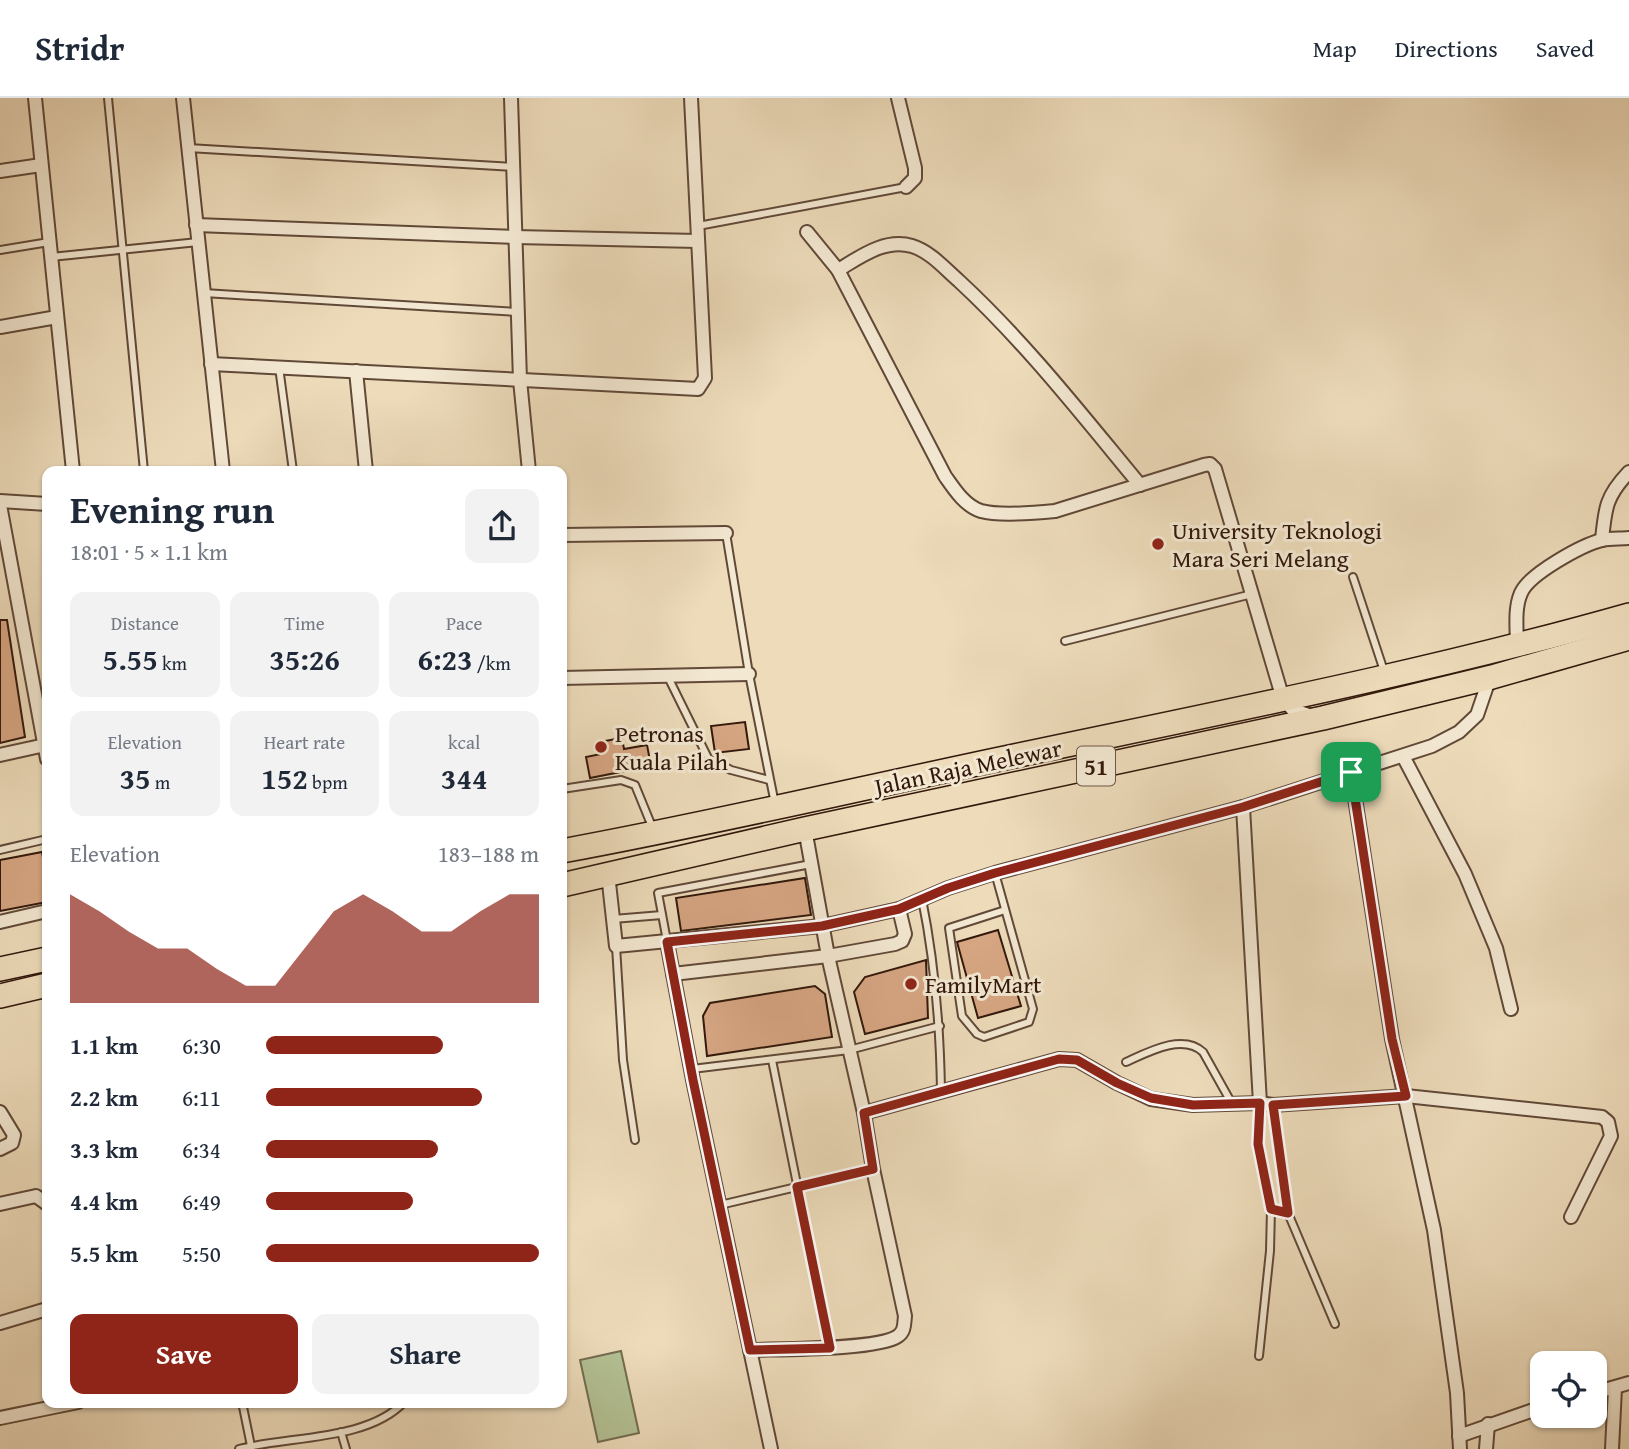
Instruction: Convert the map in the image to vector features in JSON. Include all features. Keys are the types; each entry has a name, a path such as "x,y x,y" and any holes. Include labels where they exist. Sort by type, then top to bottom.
{"highway":[{"name":"Jalan Raja Melewar","path":"567,850 655,834 1207,716 1517,647 1629,615"},
{"name":"Jalan Raja Melewar","path":"567,884 805,829 1323,719 1492,677 1629,638"},
{"path":"1207,716 1220,718 1223,724 1214,743"},
{"path":"0,969 42,960"},
{"path":"0,996 41,989"}],"street":[{"path":"35,98 72,466"},
{"path":"183,98 222,466"},
{"path":"511,98 520,380 529,466"},
{"path":"211,364 698,389 705,379 691,98"},
{"path":"898,98 915,168 915,178 906,187"},
{"path":"0,171 41,165"},
{"path":"196,225 698,241"},
{"path":"807,232 838,270 945,476 959,496 980,511 1029,514 1055,511 1210,464 1215,469 1283,699 1293,710 1323,719"},
{"path":"838,270 877,247 892,244 911,246 928,254 998,317 1140,485"},
{"path":"0,327 57,317"},
{"path":"356,371 366,466"},
{"path":"1602,540 1606,504 1612,491 1629,472"},
{"path":"42,504 0,503 42,730"},
{"path":"567,535 726,533"},
{"path":"1517,647 1517,608 1521,591 1535,575 1553,563 1602,540 1629,538"},
{"path":"608,874 616,946 822,926 899,909 948,888 995,873 1243,807 1432,746 1459,732 1477,715 1492,677 1486,653"},
{"path":"567,678 749,674"},
{"path":"1249,734 1274,713 1283,699"},
{"path":"0,755 42,747"},
{"path":"1404,755 1465,874 1496,948 1511,1009"},
{"path":"1351,772 1392,1039 1434,1230 1457,1393 1459,1443"},
{"path":"1243,807 1267,1104"},
{"path":"750,1350 830,1348 881,1342 897,1338 903,1331 905,1316 873,1169 864,1113 828,956 805,829"},
{"path":"673,974 828,956 902,941 905,934 899,909"},
{"path":"0,922 42,912"},
{"path":"667,942 771,1449"},
{"path":"864,1113 1059,1059 1077,1060 1117,1083 1151,1098 1193,1105 1267,1104 1406,1096 1602,1117 1608,1122 1611,1136 1571,1217"},
{"path":"0,1112 14,1135 12,1143 0,1149"},
{"path":"0,1203 36,1196 42,1200"},
{"path":"0,1323 42,1310"},
{"path":"1607,1390 1629,1383"},
{"path":"1612,1449 1615,1388"},
{"path":"0,1419 50,1408"},
{"path":"1459,1443 1488,1424 1530,1411"},
{"path":"1486,1449 1488,1424"}],"lane":[{"path":"108,98 144,466"},
{"path":"188,148 513,167"},
{"path":"698,226 906,187"},
{"path":"0,250 49,242"},
{"path":"51,257 198,242"},
{"path":"204,293 518,312"},
{"path":"279,367 292,466"},
{"path":"726,533 749,674 776,806"},
{"path":"1353,577 1385,676"},
{"path":"1065,641 1252,594"},
{"path":"667,676 708,758 731,770 769,779"},
{"path":"567,788 621,780 635,785 655,834"},
{"path":"0,850 42,840"},
{"path":"667,942 658,893 811,864"},
{"path":"995,873 1034,1009 1029,1022 985,1037 977,1034 962,1016 948,928 1005,910"},
{"path":"922,899 934,960 940,1026 941,1091"},
{"path":"613,919 662,915"},
{"path":"616,946 623,1060 635,1140"},
{"path":"691,1069 849,1050 940,1026"},
{"path":"1126,1062 1168,1046 1187,1043 1197,1046 1232,1104"},
{"path":"772,1060 830,1348"},
{"path":"1259,1356 1270,1251 1271,1209 1258,1144 1267,1104"},
{"path":"1267,1104 1288,1213 1335,1324"},
{"path":"720,1205 873,1169"},
{"path":"1271,1209 1288,1213"},
{"path":"243,1408 251,1446"},
{"path":"239,1449 341,1432 383,1418 396,1408"},
{"path":"341,1432 346,1449"}],"green space":[{"path":"621,1351 639,1433 598,1442 580,1360"}],"building":[{"path":"0,620 7,620 25,737 0,743"},
{"path":"745,722 749,749 715,753 711,726"},
{"path":"622,738 624,749 647,745 651,766 590,778 586,757 601,754 599,742"},
{"path":"42,852 42,903 0,911 0,860"},
{"path":"805,878 811,915 681,931 676,898"},
{"path":"998,930 1021,1006 978,1018 957,942"},
{"path":"926,960 928,1018 865,1034 854,992 865,977"},
{"path":"815,986 825,994 832,1037 707,1056 703,1016 710,1003"}],"place":[{"name":"University Teknologi Mara Seri Melang","path":"1158,544"},
{"name":"Petronas Kuala Pilah","path":"601,747"},
{"name":"FamilyMart","path":"911,984"}],"route":[{"path":"1351,772 1392,1039 1406,1096 1273,1105 1288,1213 1271,1209 1258,1144 1260,1103 1193,1105 1151,1098 1117,1083 1077,1060 1059,1059 864,1113 873,1169 797,1187 830,1348 750,1350 667,942 822,926 899,909 948,888 995,873 1243,807 1351,772"}]}
